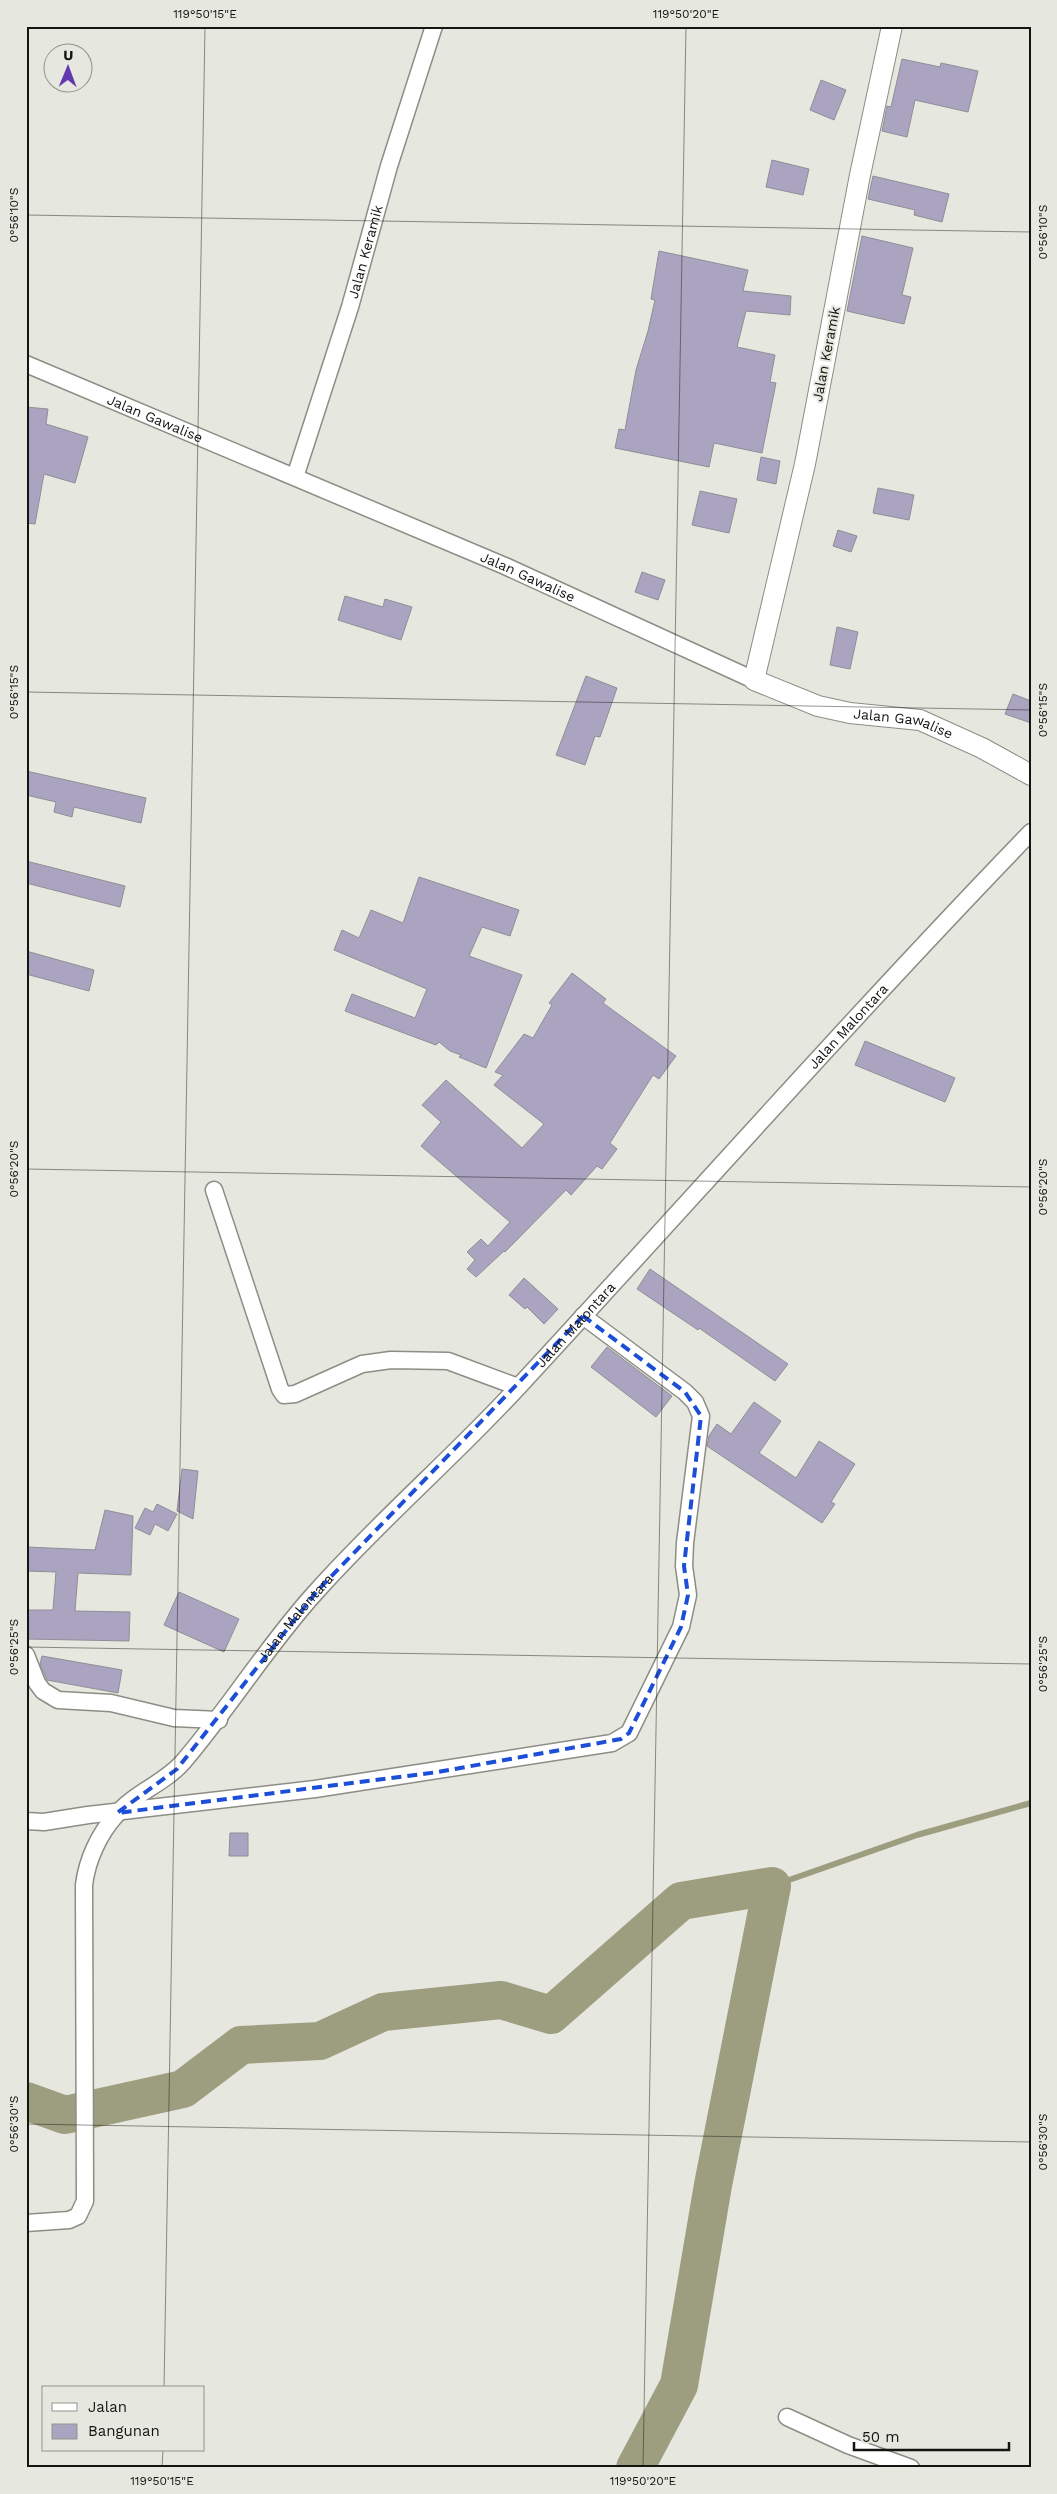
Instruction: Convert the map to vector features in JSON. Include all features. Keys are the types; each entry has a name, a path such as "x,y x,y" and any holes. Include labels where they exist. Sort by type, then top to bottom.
{"street":[{"name":"Jalan Keramik","path":"295,477 350,306 389,166 434,26"},
{"name":"Jalan Keramik","path":"754,680 805,464 860,175 892,26"},
{"name":"Jalan Gawalise","path":"26,364 505,566 754,680 818,706 850,713 920,720 982,748 1031,775"},
{"name":"Jalan Malontara","path":"117,1813 177,1769 219,1720 285,1628 318,1590 518,1387 1031,832"},
{"path":"214,1190 280,1389 284,1395 295,1394 362,1364 391,1360 448,1361 518,1387"},
{"path":"26,1821 44,1822 88,1815 315,1789 448,1770 612,1743 629,1733 680,1627 688,1595 684,1566 685,1543 701,1432 701,1416 695,1402 685,1392 583,1316"},
{"path":"26,1655 37,1683 43,1691 58,1700 112,1703 174,1718 219,1720"},
{"path":"26,2223 68,2220 78,2216 85,2201 84,1885 86,1870 92,1854 117,1813"},
{"path":"788,2417 848,2446 911,2468"}],"highlighted area":[{"path":"583,1316 685,1392 701,1416 684,1566 688,1595 681,1627 629,1733 621,1739 438,1772 117,1813 177,1769 318,1590"}],"building":[{"path":"902,59 940,67 941,63 978,71 968,112 915,100 907,137 882,131 887,106 891,107"},
{"path":"821,80 846,90 834,120 810,110"},
{"path":"772,160 809,169 803,195 766,187"},
{"path":"873,176 949,194 942,222 914,215 915,210 868,199"},
{"path":"862,236 913,248 902,295 911,297 904,324 847,311"},
{"path":"659,251 748,270 743,291 791,296 790,315 746,311 737,347 775,355 770,382 776,383 762,453 714,443 709,467 615,448 619,429 625,430 636,370 655,300 651,299"},
{"path":"26,407 48,409 46,424 88,437 75,483 44,474 35,524 26,523"},
{"path":"761,457 780,461 776,484 757,480"},
{"path":"878,488 914,495 909,520 873,513"},
{"path":"700,491 737,499 729,533 692,525"},
{"path":"838,530 857,536 851,552 833,546"},
{"path":"642,572 665,580 658,600 635,592"},
{"path":"345,596 383,607 385,599 412,607 401,640 338,620"},
{"path":"837,627 858,632 850,669 830,665"},
{"path":"586,676 617,688 600,737 595,736 585,765 556,755"},
{"path":"1013,694 1031,701 1031,723 1005,714"},
{"path":"26,771 146,798 141,823 74,807 72,817 54,812 56,802 26,795"},
{"path":"26,861 125,886 120,907 26,883"},
{"path":"419,877 519,910 510,936 482,927 469,956 522,975 486,1068 459,1057 461,1055 450,1051 439,1042 436,1045 345,1011 352,994 415,1018 427,989 334,950 342,930 359,938 371,910 403,923"},
{"path":"26,951 94,970 89,991 26,974"},
{"path":"572,973 606,999 603,1003 676,1056 659,1079 653,1075 610,1143 617,1149 602,1169 597,1166 571,1195 566,1190 505,1252 476,1277 467,1269 475,1260 467,1252 481,1239 488,1246 510,1222 421,1146 441,1122 422,1105 446,1080 522,1148 544,1124 494,1085 503,1075 495,1072 524,1034 533,1038 552,1005 549,1003"},
{"path":"865,1041 955,1078 945,1102 855,1065"},
{"path":"650,1269 788,1364 775,1381 699,1328 698,1330 637,1289"},
{"path":"524,1278 558,1309 544,1324 527,1307 525,1309 509,1295"},
{"path":"607,1347 672,1396 656,1417 591,1367"},
{"path":"754,1402 781,1421 759,1453 796,1478 819,1441 855,1464 831,1502 835,1504 822,1523 707,1446 709,1436 717,1424 731,1434"},
{"path":"182,1469 198,1471 193,1519 177,1511"},
{"path":"157,1504 177,1514 168,1531 155,1524 150,1535 135,1528 145,1508 153,1512"},
{"path":"105,1510 133,1516 131,1575 78,1573 75,1611 130,1612 129,1641 26,1639 26,1610 53,1610 56,1572 26,1571 26,1547 95,1550"},
{"path":"179,1592 239,1619 224,1652 164,1625"},
{"path":"42,1656 122,1670 118,1693 47,1680 40,1664"},
{"path":"230,1833 248,1833 248,1856 229,1856"}],"waterway":[{"path":"772,1886 917,1835 1031,1803"},
{"path":"26,2101 65,2115 183,2089 241,2045 320,2041 383,2012 501,2000 551,2015 681,1901 772,1886 713,2185 679,2385 635,2468"}]}
